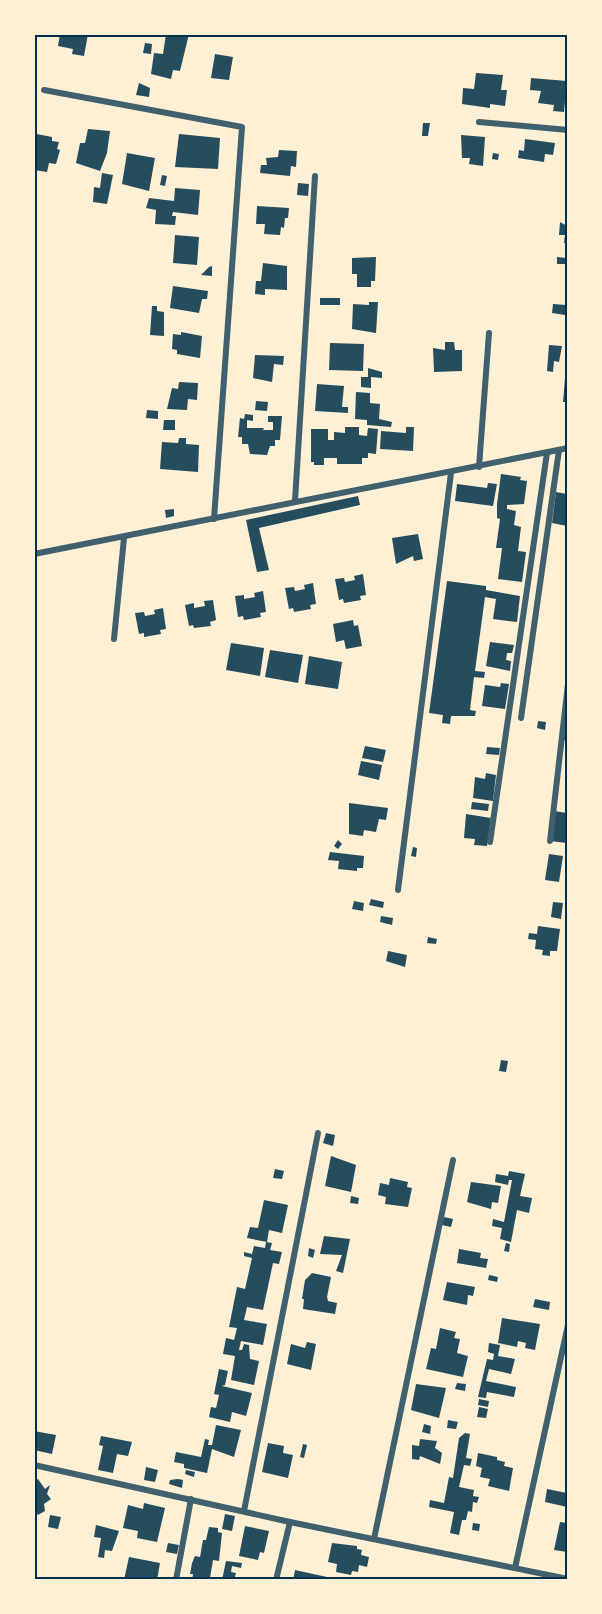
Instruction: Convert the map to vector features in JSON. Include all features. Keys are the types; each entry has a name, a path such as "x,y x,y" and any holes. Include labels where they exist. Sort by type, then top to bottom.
{"street":[{"path":"44,90 242,127 214,519"},
{"path":"480,122 567,130"},
{"path":"295,501 315,176"},
{"path":"480,467 489,333"},
{"path":"34,554 124,538 295,501 480,467 567,448"},
{"path":"521,718 559,450"},
{"path":"490,842 547,453"},
{"path":"398,890 451,472"},
{"path":"114,639 124,538"},
{"path":"550,841 567,684"},
{"path":"244,1511 318,1133"},
{"path":"374,1539 453,1160"},
{"path":"515,1568 567,1325"},
{"path":"34,1465 290,1522 515,1568 536,1576 567,1579"},
{"path":"176,1580 191,1499"},
{"path":"276,1580 290,1522"}],"building":[{"path":"60,34 88,34 84,56 72,54 73,49 58,46"},
{"path":"166,34 189,34 180,71 173,70 171,79 151,74 154,53 163,54"},
{"path":"145,43 152,44 151,54 143,53"},
{"path":"215,54 233,57 229,80 211,78"},
{"path":"476,73 503,75 501,90 507,90 505,106 490,104 490,108 462,104 463,88 474,89"},
{"path":"531,78 567,81 564,112 553,111 554,105 538,103 541,91 530,90"},
{"path":"139,83 150,88 149,97 136,95"},
{"path":"423,123 430,123 428,136 422,136"},
{"path":"88,129 110,131 107,153 100,171 76,163 80,143 85,143"},
{"path":"37,134 52,137 52,141 59,142 57,149 60,150 56,164 49,163 47,172 34,170"},
{"path":"179,134 220,138 218,169 175,167"},
{"path":"461,135 485,137 483,166 469,164 470,158 462,158"},
{"path":"525,139 555,143 553,155 545,154 544,162 518,158 519,150 524,151"},
{"path":"279,150 297,151 296,167 291,166 290,176 260,173 261,165 267,165 266,158 278,157"},
{"path":"127,153 155,158 149,191 122,184"},
{"path":"493,153 499,154 498,160 492,159"},
{"path":"102,173 113,175 107,204 93,202 94,187 100,188"},
{"path":"162,175 167,176 165,186 160,185"},
{"path":"298,183 309,184 308,196 297,195"},
{"path":"175,188 200,190 198,215 173,212 172,216 176,216 175,225 155,224 156,210 146,208 149,198 174,201"},
{"path":"257,206 289,208 288,218 285,218 284,228 281,227 280,235 264,234 265,224 256,224"},
{"path":"560,222 567,226 567,243 564,243 565,235 559,235"},
{"path":"175,235 199,237 197,265 173,263"},
{"path":"376,257 375,281 371,281 371,287 357,287 357,274 352,274 352,258"},
{"path":"557,257 567,258 566,264 557,264"},
{"path":"263,263 287,266 287,290 265,289 265,295 255,294 256,281 261,281"},
{"path":"212,266 212,276 201,275 209,267"},
{"path":"173,286 208,291 207,299 202,299 199,313 170,308"},
{"path":"320,298 340,298 340,305 320,305"},
{"path":"369,302 378,302 376,333 352,329 353,304 369,305"},
{"path":"553,304 566,305 565,315 552,313"},
{"path":"152,306 157,306 157,311 164,312 164,336 150,335"},
{"path":"181,332 202,336 200,358 177,354 177,350 172,349 173,334 181,335"},
{"path":"445,342 454,342 455,350 462,350 462,371 434,372 433,348 445,350"},
{"path":"330,343 364,344 363,371 329,370"},
{"path":"549,345 562,346 559,362 554,361 553,372 547,371"},
{"path":"255,355 284,356 283,365 274,364 272,382 253,378"},
{"path":"566,366 567,402 563,402"},
{"path":"368,368 382,372 382,378 371,377 371,388 361,387 361,377 368,377"},
{"path":"179,382 198,383 197,400 188,399 187,410 167,409 172,388 178,389"},
{"path":"317,384 344,386 342,407 348,407 348,413 315,411"},
{"path":"356,392 370,393 370,403 380,404 379,419 392,422 391,427 367,425 367,420 355,419"},
{"path":"256,401 268,402 267,411 255,410"},
{"path":"147,410 158,411 158,419 146,418"},
{"path":"245,414 253,415 253,421 247,420 247,428 264,428 263,430 273,430 273,422 268,422 268,416 282,416 280,440 275,440 275,446 270,446 267,455 250,454 248,444 242,444 242,437 238,437 240,418 244,419"},
{"path":"164,420 175,420 175,430 163,430"},
{"path":"345,427 359,427 359,435 367,436 368,428 378,429 376,454 368,453 368,458 362,458 362,464 337,464 337,458 324,458 324,465 314,465 314,462 311,462 311,429 328,429 328,440 334,440 334,432 345,433"},
{"path":"406,427 414,427 413,451 380,449 381,431 406,433"},
{"path":"179,438 186,438 186,444 199,445 198,472 160,469 162,442 178,443"},
{"path":"501,474 521,477 520,480 527,481 524,504 507,505 507,509 516,511 514,525 521,527 518,551 526,552 522,582 498,579 502,548 496,548 500,519 497,518 497,504"},
{"path":"488,483 497,484 493,506 455,501 457,484 487,488"},
{"path":"556,492 567,494 567,526 552,523"},
{"path":"358,496 360,505 259,528 269,570 257,572 246,520"},
{"path":"174,509 174,516 166,518 165,510"},
{"path":"418,534 423,559 414,561 413,556 396,564 392,538"},
{"path":"363,574 366,595 360,596 361,600 344,603 343,599 339,600 335,579 344,578 345,582 355,580 354,576"},
{"path":"447,581 486,586 486,590 520,596 517,622 493,619 496,599 485,597 475,671 485,672 484,678 474,677 470,710 476,711 475,716 451,716 450,724 442,723 443,715 429,713"},
{"path":"313,583 316,604 310,605 311,609 294,612 293,608 289,609 285,588 294,587 295,591 305,589 304,585"},
{"path":"263,591 266,612 260,613 261,617 244,620 243,616 238,617 235,596 244,595 244,599 255,597 254,593"},
{"path":"213,600 216,620 210,622 211,626 194,628 193,625 189,626 185,605 194,603 194,608 205,606 204,601"},
{"path":"163,608 166,629 160,630 161,634 144,637 144,633 139,634 135,613 144,612 145,616 155,614 154,610"},
{"path":"353,620 354,626 358,625 362,646 346,649 344,640 336,642 333,624"},
{"path":"490,642 514,645 512,653 507,653 506,660 511,661 510,671 486,666"},
{"path":"231,643 264,648 260,676 226,670"},
{"path":"270,650 303,655 298,683 265,677"},
{"path":"309,656 342,662 338,689 305,684"},
{"path":"501,683 509,684 505,709 482,706 485,685 500,687"},
{"path":"567,714 567,740 563,740"},
{"path":"538,721 546,722 545,730 537,728"},
{"path":"365,746 386,750 383,762 362,758"},
{"path":"487,747 500,748 499,755 486,754"},
{"path":"361,761 382,765 379,780 358,775"},
{"path":"486,773 496,775 493,801 473,798 475,777 485,779"},
{"path":"472,802 489,804 488,811 471,809"},
{"path":"349,803 388,808 386,820 379,819 376,832 364,830 363,836 349,834"},
{"path":"554,811 567,813 567,843 550,841"},
{"path":"466,814 491,818 487,846 474,845 475,839 464,838"},
{"path":"338,840 342,844 338,849 334,846"},
{"path":"413,847 417,848 416,857 411,856"},
{"path":"330,852 364,856 363,868 357,868 357,871 338,869 339,861 328,860"},
{"path":"549,854 563,856 559,882 545,880"},
{"path":"371,899 384,902 383,908 369,905"},
{"path":"354,901 364,903 363,911 352,909"},
{"path":"553,902 563,903 561,919 551,917"},
{"path":"381,916 393,918 392,925 380,922"},
{"path":"538,926 560,929 557,951 550,951 550,956 542,955 543,950 535,949 536,940 528,939 529,933 537,934"},
{"path":"428,937 437,939 436,944 427,943"},
{"path":"388,951 407,955 405,967 386,961"},
{"path":"501,1060 508,1061 506,1072 499,1071"},
{"path":"326,1133 335,1135 333,1146 323,1143"},
{"path":"331,1156 356,1165 351,1192 325,1186"},
{"path":"275,1169 284,1171 282,1179 273,1178"},
{"path":"509,1171 525,1174 520,1196 532,1198 529,1213 517,1210 511,1242 500,1239 502,1228 492,1226 493,1219 504,1222 512,1180 509,1180 508,1185 495,1182 496,1174 508,1176"},
{"path":"390,1178 408,1182 407,1187 412,1188 408,1207 385,1204 386,1197 378,1195 380,1183 389,1185"},
{"path":"471,1182 501,1186 498,1203 492,1202 491,1209 467,1202"},
{"path":"351,1196 359,1198 358,1204 350,1203"},
{"path":"264,1200 288,1205 282,1233 269,1230 267,1242 247,1238 250,1227 258,1228"},
{"path":"444,1217 453,1219 451,1227 442,1225"},
{"path":"324,1236 350,1239 343,1273 336,1271 342,1255 320,1254"},
{"path":"266,1242 272,1243 270,1250 282,1252 279,1264 273,1263 263,1310 247,1307 244,1320 267,1324 263,1345 241,1341 239,1350 242,1350 244,1344 249,1345 250,1359 259,1361 254,1385 231,1380 235,1356 223,1354 226,1338 234,1340 237,1328 229,1327 237,1287 245,1289 252,1258 244,1256 244,1252 252,1254 254,1246 265,1248"},
{"path":"506,1243 510,1244 509,1252 504,1251"},
{"path":"309,1248 315,1250 313,1258 308,1256"},
{"path":"459,1249 481,1253 480,1258 488,1259 486,1268 457,1263"},
{"path":"312,1273 331,1277 327,1297 328,1301 337,1303 335,1314 303,1309 305,1280"},
{"path":"489,1275 498,1277 497,1282 488,1280"},
{"path":"447,1282 475,1287 473,1296 468,1295 467,1305 443,1300"},
{"path":"535,1299 550,1302 549,1310 533,1307"},
{"path":"502,1318 540,1324 535,1350 525,1348 526,1343 518,1341 517,1347 498,1343"},
{"path":"440,1328 456,1332 454,1338 460,1339 457,1353 468,1356 463,1377 426,1369 431,1348 436,1349"},
{"path":"307,1342 316,1344 311,1370 287,1364 291,1344 305,1348"},
{"path":"489,1343 500,1345 498,1356 515,1359 511,1374 489,1369 486,1381 516,1387 514,1397 487,1392 486,1398 478,1397 487,1359 493,1360 494,1354 488,1352"},
{"path":"219,1369 228,1371 225,1385 222,1386 252,1393 246,1416 232,1412 230,1422 209,1417 211,1407 216,1408 219,1395 214,1394"},
{"path":"457,1383 466,1384 465,1391 455,1389"},
{"path":"416,1384 446,1388 439,1418 411,1410"},
{"path":"479,1399 489,1401 488,1407 478,1405"},
{"path":"479,1407 488,1409 486,1418 477,1417"},
{"path":"448,1420 458,1422 456,1429 447,1428"},
{"path":"424,1424 431,1426 430,1434 422,1432"},
{"path":"216,1425 241,1430 234,1457 212,1449 207,1473 184,1468 184,1464 174,1462 176,1452 201,1457 205,1439 209,1440 208,1445 212,1445"},
{"path":"34,1431 56,1435 52,1454 34,1450"},
{"path":"465,1433 470,1434 466,1458 472,1459 470,1466 464,1465 459,1487 474,1490 473,1496 479,1497 477,1503 473,1502 472,1512 468,1511 466,1520 462,1520 459,1535 450,1533 454,1512 429,1507 430,1500 444,1503 449,1477 453,1478 459,1438"},
{"path":"101,1436 132,1442 128,1456 117,1454 113,1473 98,1470 103,1446 99,1445"},
{"path":"420,1439 437,1441 435,1448 442,1453 440,1464 420,1456 419,1460 412,1459 412,1445 419,1446"},
{"path":"268,1443 284,1446 283,1453 293,1455 288,1478 262,1472"},
{"path":"303,1444 307,1445 304,1458 300,1457"},
{"path":"478,1453 497,1457 497,1460 505,1462 504,1466 513,1468 509,1491 488,1486 490,1479 480,1477 482,1468 476,1466"},
{"path":"146,1467 158,1470 155,1482 144,1480"},
{"path":"186,1470 195,1472 194,1477 185,1474"},
{"path":"38,1479 45,1489 50,1485 47,1494 51,1499 44,1504 45,1511 38,1515 34,1510 34,1481"},
{"path":"170,1480 183,1480 182,1488 169,1484"},
{"path":"547,1489 567,1493 567,1507 545,1502"},
{"path":"144,1503 165,1508 157,1542 137,1538 138,1531 123,1528 128,1505 143,1509"},
{"path":"225,1514 235,1516 232,1531 222,1529"},
{"path":"50,1515 61,1517 58,1529 48,1527"},
{"path":"560,1522 567,1523 567,1552 554,1550"},
{"path":"473,1523 480,1524 479,1531 472,1530"},
{"path":"96,1525 119,1531 112,1551 105,1550 104,1558 98,1557 101,1538 94,1537"},
{"path":"245,1526 269,1531 264,1553 260,1552 258,1560 239,1556"},
{"path":"209,1527 218,1528 218,1532 222,1533 219,1561 213,1560 210,1578 192,1580 193,1574 190,1574 192,1563 195,1556 200,1557 203,1540 206,1540"},
{"path":"168,1543 179,1545 177,1554 166,1552"},
{"path":"332,1543 357,1546 357,1549 362,1550 361,1555 369,1557 367,1567 359,1565 358,1572 352,1571 351,1575 336,1572 337,1564 328,1562"},
{"path":"129,1557 160,1563 157,1580 124,1580"},
{"path":"226,1561 242,1563 241,1568 232,1566 231,1572 236,1573 234,1580 222,1580"},
{"path":"295,1570 327,1577 327,1580 293,1580"}]}
